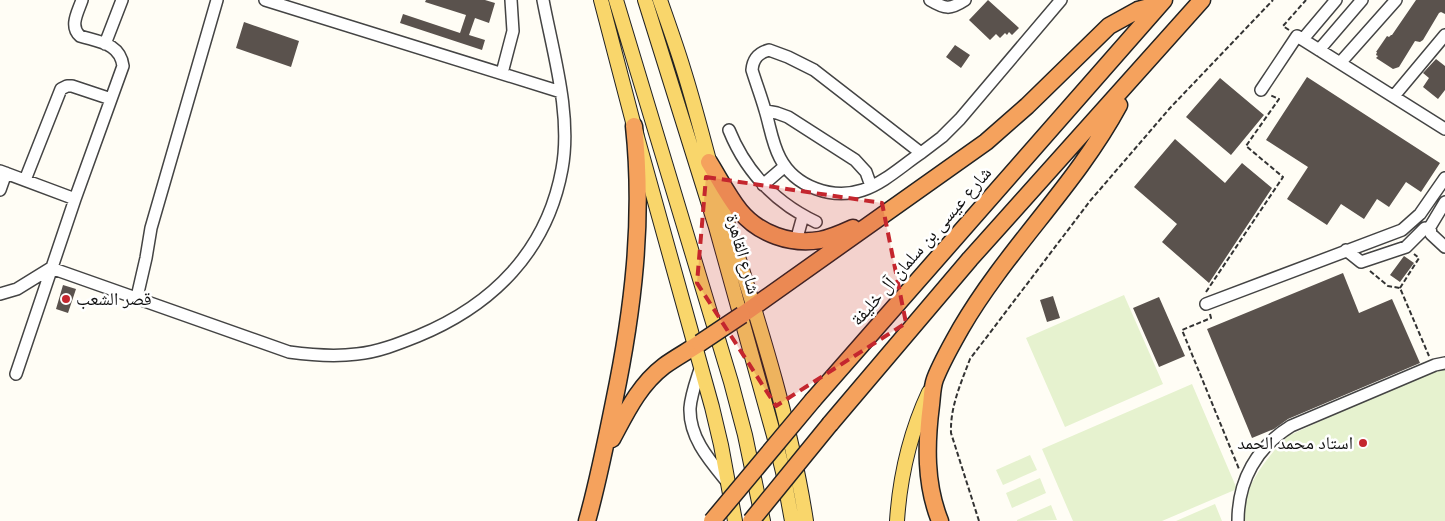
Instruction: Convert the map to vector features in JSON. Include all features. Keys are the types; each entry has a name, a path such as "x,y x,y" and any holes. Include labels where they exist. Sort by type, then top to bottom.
{"highway":[{"path":"750,521 970,259 1131,82 1202,0"},
{"path":"604,454 632,402 641,389 663,366 748,311 970,153 1009,123 1109,26 1138,10 1162,2"},
{"name":"شارع عيسى بن سلمان آل خليفة","path":"712,521 813,400 1162,2"},
{"path":"940,521 931,488 927,453 928,427 935,381 948,353 977,302 1096,143 1115,113 1131,82"},
{"path":"587,521 604,454 623,356 634,279 639,202 634,126"},
{"path":"709,162 734,202 750,222 772,235 796,241 821,240 876,219"}],"main road":[{"path":"601,0 634,126 698,345 701,366 717,426 735,521"},
{"path":"616,0 731,382 745,436 763,521"},
{"name":"شارع القاهرة","path":"645,0 716,227 784,472 792,521"},
{"name":"شارع القاهرة","path":"660,0 683,68 748,311 792,446 806,521"},
{"path":"897,521 904,461 918,419 935,381"}],"street":[{"path":"16,374 75,199 122,71 121,57 116,49 80,36 74,29 82,0"},
{"path":"105,44 122,0"},
{"path":"137,297 151,228 217,0"},
{"path":"265,0 561,92"},
{"path":"502,73 513,31 511,0"},
{"path":"51,268 289,352 307,355 341,356 358,354 395,345 436,329 472,308 504,281 530,249 541,230 557,190 565,140 561,92 543,0"},
{"path":"930,0 943,8 955,6 965,0"},
{"path":"921,153 820,74 788,57 769,50 758,54 755,59 752,70 766,111 774,143 785,166 798,180 815,189 844,194 871,186 921,153 942,137 960,119 1061,0"},
{"path":"1261,90 1300,37 1336,0"},
{"path":"1319,50 1362,0"},
{"path":"1340,63 1396,0"},
{"path":"1394,96 1445,35"},
{"path":"1300,37 1445,129"},
{"path":"25,180 61,89 72,86 111,99"},
{"path":"766,111 788,117 855,160 866,172 871,186"},
{"path":"729,130 743,159 763,185 781,202 816,222"},
{"path":"763,185 785,166"},
{"path":"0,190 3,172 75,199"},
{"path":"1206,304 1402,230 1420,214 1445,178"},
{"path":"1346,250 1361,262 1406,247 1428,231 1441,214 1445,202"},
{"path":"1420,214 1428,231 1445,248"},
{"path":"796,241 803,216"},
{"path":"0,294 17,289 51,268"},
{"path":"1238,521 1244,483 1261,451 1278,434 1291,426 1433,366 1445,363"},
{"path":"701,366 690,406 692,423 701,448 728,483"}],"path":[{"path":"979,521 951,433 955,403 970,359 1090,201 1170,108 1273,0"},
{"path":"1300,37 1283,26 1306,0"},
{"path":"1244,483 1182,330 1211,318 1203,296 1283,177 1246,146 1279,99 1261,90"},
{"path":"1400,288 1419,258 1406,247"},
{"path":"1361,262 1388,286 1400,288"},
{"path":"1400,288 1433,366"}],"highlighted area":[{"path":"706,177 882,203 906,323 776,406 697,283"}],"green space":[{"path":"1124,295 1163,384 1065,427 1026,338"},
{"name":"استاد محمد الحمد","path":"1445,370 1445,521 1244,521 1245,501 1252,484 1275,449 1288,436 1423,374"},
{"path":"1192,384 1237,489 1162,521 1073,521 1042,449"},
{"path":"1030,455 1037,470 1003,485 996,470"},
{"path":"1040,478 1046,493 1012,508 1006,493"},
{"path":"1215,504 1222,521 1176,521"},
{"path":"1051,505 1057,520 1017,521 1017,520"}],"building":[{"path":"426,0 485,0 495,3 489,23 475,18 469,35 485,40 482,50 400,23 403,14 460,33 466,15 425,2"},
{"path":"988,0 1019,28 1012,35 1009,32 1007,35 1005,33 1000,38 996,34 990,40 969,20"},
{"path":"1416,0 1445,0 1445,14 1439,13 1423,40 1420,42 1415,41 1399,67 1393,69 1376,58 1378,56 1376,52 1387,36 1392,35"},
{"path":"244,22 299,41 291,67 236,48"},
{"path":"955,45 970,55 961,68 946,57"},
{"path":"1436,59 1445,66 1445,90 1438,99 1423,87 1429,78 1423,73"},
{"path":"1307,77 1440,163 1421,192 1406,182 1389,207 1377,199 1364,219 1341,204 1327,225 1287,199 1308,167 1266,140"},
{"path":"1220,78 1264,115 1231,155 1186,117"},
{"path":"1175,139 1225,183 1242,163 1272,188 1209,283 1162,242 1177,224 1134,187"},
{"path":"1404,256 1414,263 1400,282 1390,275"},
{"path":"1343,273 1359,313 1392,299 1420,363 1288,419 1274,429 1252,438 1207,329"},
{"name":"قصر الشعب","path":"63,285 76,289 68,313 56,309"},
{"path":"1053,296 1060,318 1047,322 1040,300"},
{"path":"1159,297 1185,356 1159,367 1133,308"}],"place":[{"name":"قصر الشعب","path":"66,299"},
{"name":"استاد محمد الحمد","path":"1363,443"}]}
